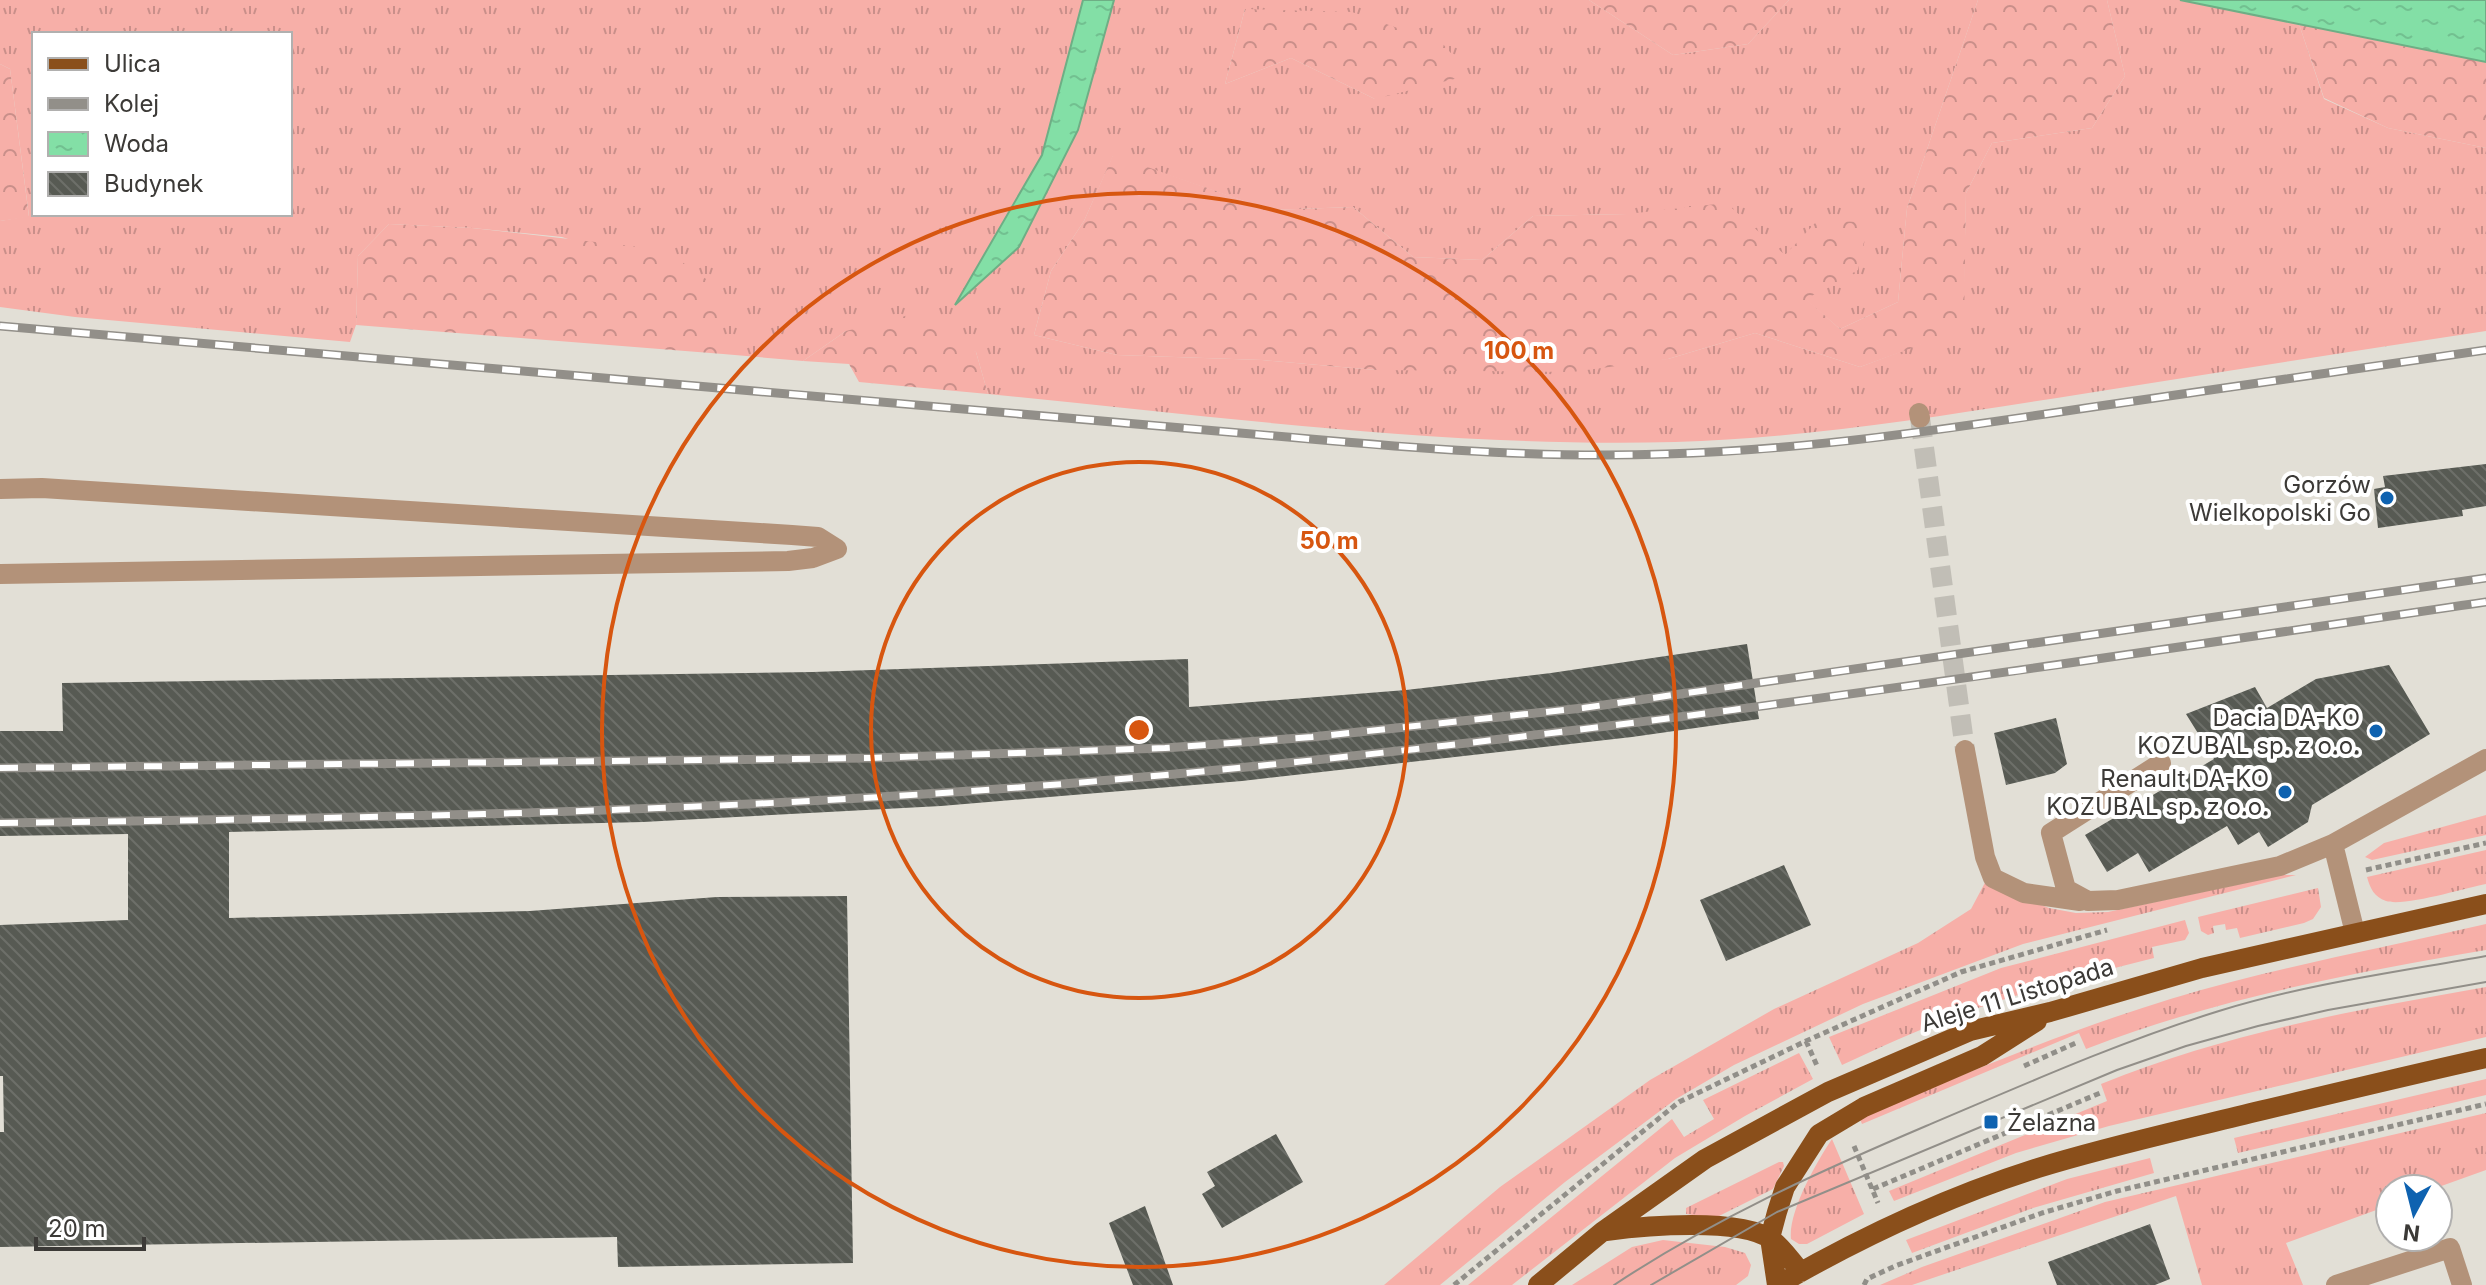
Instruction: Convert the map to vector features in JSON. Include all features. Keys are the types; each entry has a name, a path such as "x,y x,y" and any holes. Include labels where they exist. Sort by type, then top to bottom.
{"main road":[{"name":"Aleje 11 Listopada","path":"1538,1285 1602,1232 1705,1159 1828,1092 1970,1031 2050,1012 2192,970 2486,904"},
{"path":"2050,1012 1982,1056 1841,1118 1819,1134 1785,1187 1770,1238 1778,1285 1805,1278 1887,1226 2000,1181 2096,1151 2486,1058"},
{"path":"1602,1232 1652,1225 1743,1230 1770,1238 1805,1278"}],"lane":[{"path":"0,489 42,488 792,535 818,537 837,549 813,558 788,561 0,574"},
{"path":"1965,750 1985,857 1993,878 2024,893 2088,901 2118,900 2280,866 2333,844 2486,759"},
{"path":"2088,901 2066,889 2051,833 2161,763"},
{"path":"2333,844 2355,933"},
{"path":"2336,1285 2450,1248 2462,1285"}],"path":[{"path":"1806,1041 1828,1092"},
{"path":"1873,1189 2100,1093"},
{"path":"1864,1285 1867,1279 1906,1262 2042,1213 2117,1191 2486,1104"},
{"path":"1841,1118 1887,1226 1906,1262"}],"green space":[{"path":"0,0 1083,0 1042,155 958,303 1078,130 1114,0 1589,0 1673,55 1748,44 1789,0 1978,0 1907,208 1898,302 1840,329 1805,299 1786,256 1627,214 1533,216 1482,260 1413,257 1353,207 1270,210 1113,156 1084,221 1051,271 1034,335 1117,355 1262,360 1376,370 1668,359 1755,333 1860,367 1963,328 1966,193 1992,143 2092,128 2125,76 2107,0 2180,0 2299,24 2324,99 2388,128 2486,148 2486,331 1879,424 1726,440 1590,443 1331,428 988,394 976,352 846,331 803,361 723,354 723,291 562,237 472,228 389,224 358,256 356,325 350,342 75,317 0,307 0,221 29,216 10,69 0,64","holes":["1245,9 1375,99 1291,58 1225,84"]},
{"path":"1589,0 1789,0 1748,44 1673,55"},
{"path":"1978,0 2107,0 2125,76 2092,128 1992,143 1966,193 1964,329 1860,367 1755,333 1668,359 1572,372 1376,370 1262,360 1117,355 1034,335 1051,271 1084,221 1113,155 1270,210 1353,207 1413,257 1482,260 1533,216 1627,214 1726,203 1785,255 1817,221 1869,222 1858,270 1806,299 1840,329 1898,302 1907,208"},
{"path":"1245,9 1352,12 1443,44 1470,75 1375,99 1291,58 1225,84"},
{"path":"2299,24 2486,62 2486,148 2388,128 2324,98"},
{"path":"0,64 10,69 29,217 0,221"},
{"path":"389,224 472,228 665,250 723,291 723,354 356,325 358,256"},
{"path":"909,315 976,352 988,394 859,382 849,364 803,361 846,331"},
{"path":"2486,815 2486,835 2372,860 2365,857 2384,843"},
{"path":"2486,850 2486,884 2435,896 2386,901 2373,892 2367,877"},
{"path":"2282,875 2296,875 2023,944 1863,1004 1734,1065 1676,1099 1565,1182 1440,1285 1384,1285 1500,1187 1650,1080 1774,1009 1918,943 1971,909 1988,877 2026,899 2049,908 2076,913 2108,912"},
{"path":"2318,888 2321,907 2313,919 2304,923 2240,938 2237,928 2226,930 2225,924 2213,926 2214,933 2208,935 2201,931 2198,917"},
{"path":"2185,920 2189,933 2185,940 2152,947 2154,958 1978,1008 1842,1065 1829,1037 2001,968"},
{"path":"2486,924 2486,950 2284,989 2184,1016 2086,1049 2079,1033 1862,1124 1860,1119 1997,1061 2184,995"},
{"path":"2486,987 2486,1037 2109,1126 2016,1153 1894,1201 1889,1191 2107,1101 2101,1084 2149,1066 2291,1025"},
{"path":"1799,1053 1813,1079 1675,1158 1512,1285 1468,1285 1672,1119 1684,1137 1714,1119 1703,1100"},
{"path":"2486,1079 2486,1095 2238,1153 2234,1138"},
{"path":"2486,1113 2486,1170 2454,1181 2454,1173 2374,1173 2374,1211 2286,1243 2303,1285 2202,1285 2176,1196 1912,1285 1880,1285 2105,1202"},
{"path":"1832,1139 1864,1214 1807,1244 1799,1244 1791,1239 1794,1215 1812,1173"},
{"path":"2150,1158 2154,1173 2033,1208 1912,1253 1906,1240 2067,1179"},
{"path":"1783,1162 1784,1166 1773,1189 1715,1218 1686,1214 1686,1208"},
{"path":"1663,1240 1725,1247 1745,1253 1751,1265 1748,1276 1736,1285 1572,1285 1632,1247"}],"water":[{"path":"1083,0 1114,0 1078,130 1019,247 955,305 1042,155"},
{"path":"2180,0 2486,0 2486,62"}],"building":[{"path":"2486,464 2486,506 2462,510 2463,516 2378,528 2374,489 2385,487 2383,476"},
{"path":"1747,644 1759,719 1632,737 1242,781 941,806 643,822 229,832 229,918 530,911 717,897 847,896 853,1263 618,1267 617,1237 0,1247 0,1132 4,1132 3,1076 0,1076 0,925 128,920 128,834 0,836 0,731 63,731 62,683 813,672 1188,659 1189,707 1406,690 1551,673"},
{"path":"2389,665 2430,734 2312,805 2308,822 2268,847 2259,832 2238,845 2227,826 2149,872 2138,853 2107,872 2085,835 2214,759 2186,714 2255,687 2267,708 2316,679"},
{"path":"2056,718 2067,764 2055,773 2006,785 1994,733"},
{"path":"1784,865 1811,925 1726,961 1700,900"},
{"path":"1276,1134 1303,1182 1222,1228 1202,1194 1215,1186 1207,1172"},
{"path":"1145,1206 1173,1285 1133,1285 1109,1223"},
{"path":"2150,1224 2170,1279 2155,1285 2057,1285 2048,1262"}],"tunnel":[{"path":"1920,418 1965,750"}],"tram line":[{"path":"1614,1285 1727,1218 1806,1179 2145,1036 2285,993 2486,956"},
{"path":"1651,1285 1777,1212 2117,1070 2258,1026 2328,1010 2486,982"}],"railway":[{"path":"0,326 1365,444 1580,455 1719,452 1877,437 2486,350"},
{"path":"0,768 870,758 1165,748 1312,737 1583,708 2486,578"},
{"path":"0,823 577,811 866,798 1154,776 1655,720 2486,602"}],"place":[{"name":"Gorzów Wielkopolski Go","path":"2387,498"},
{"name":"Dacia DA-KO KOZUBAL sp. z o.o.","path":"2376,731"},
{"name":"Renault DA-KO KOZUBAL sp. z o.o.","path":"2285,792"},
{"name":"Żelazna","path":"1991,1122"}]}
